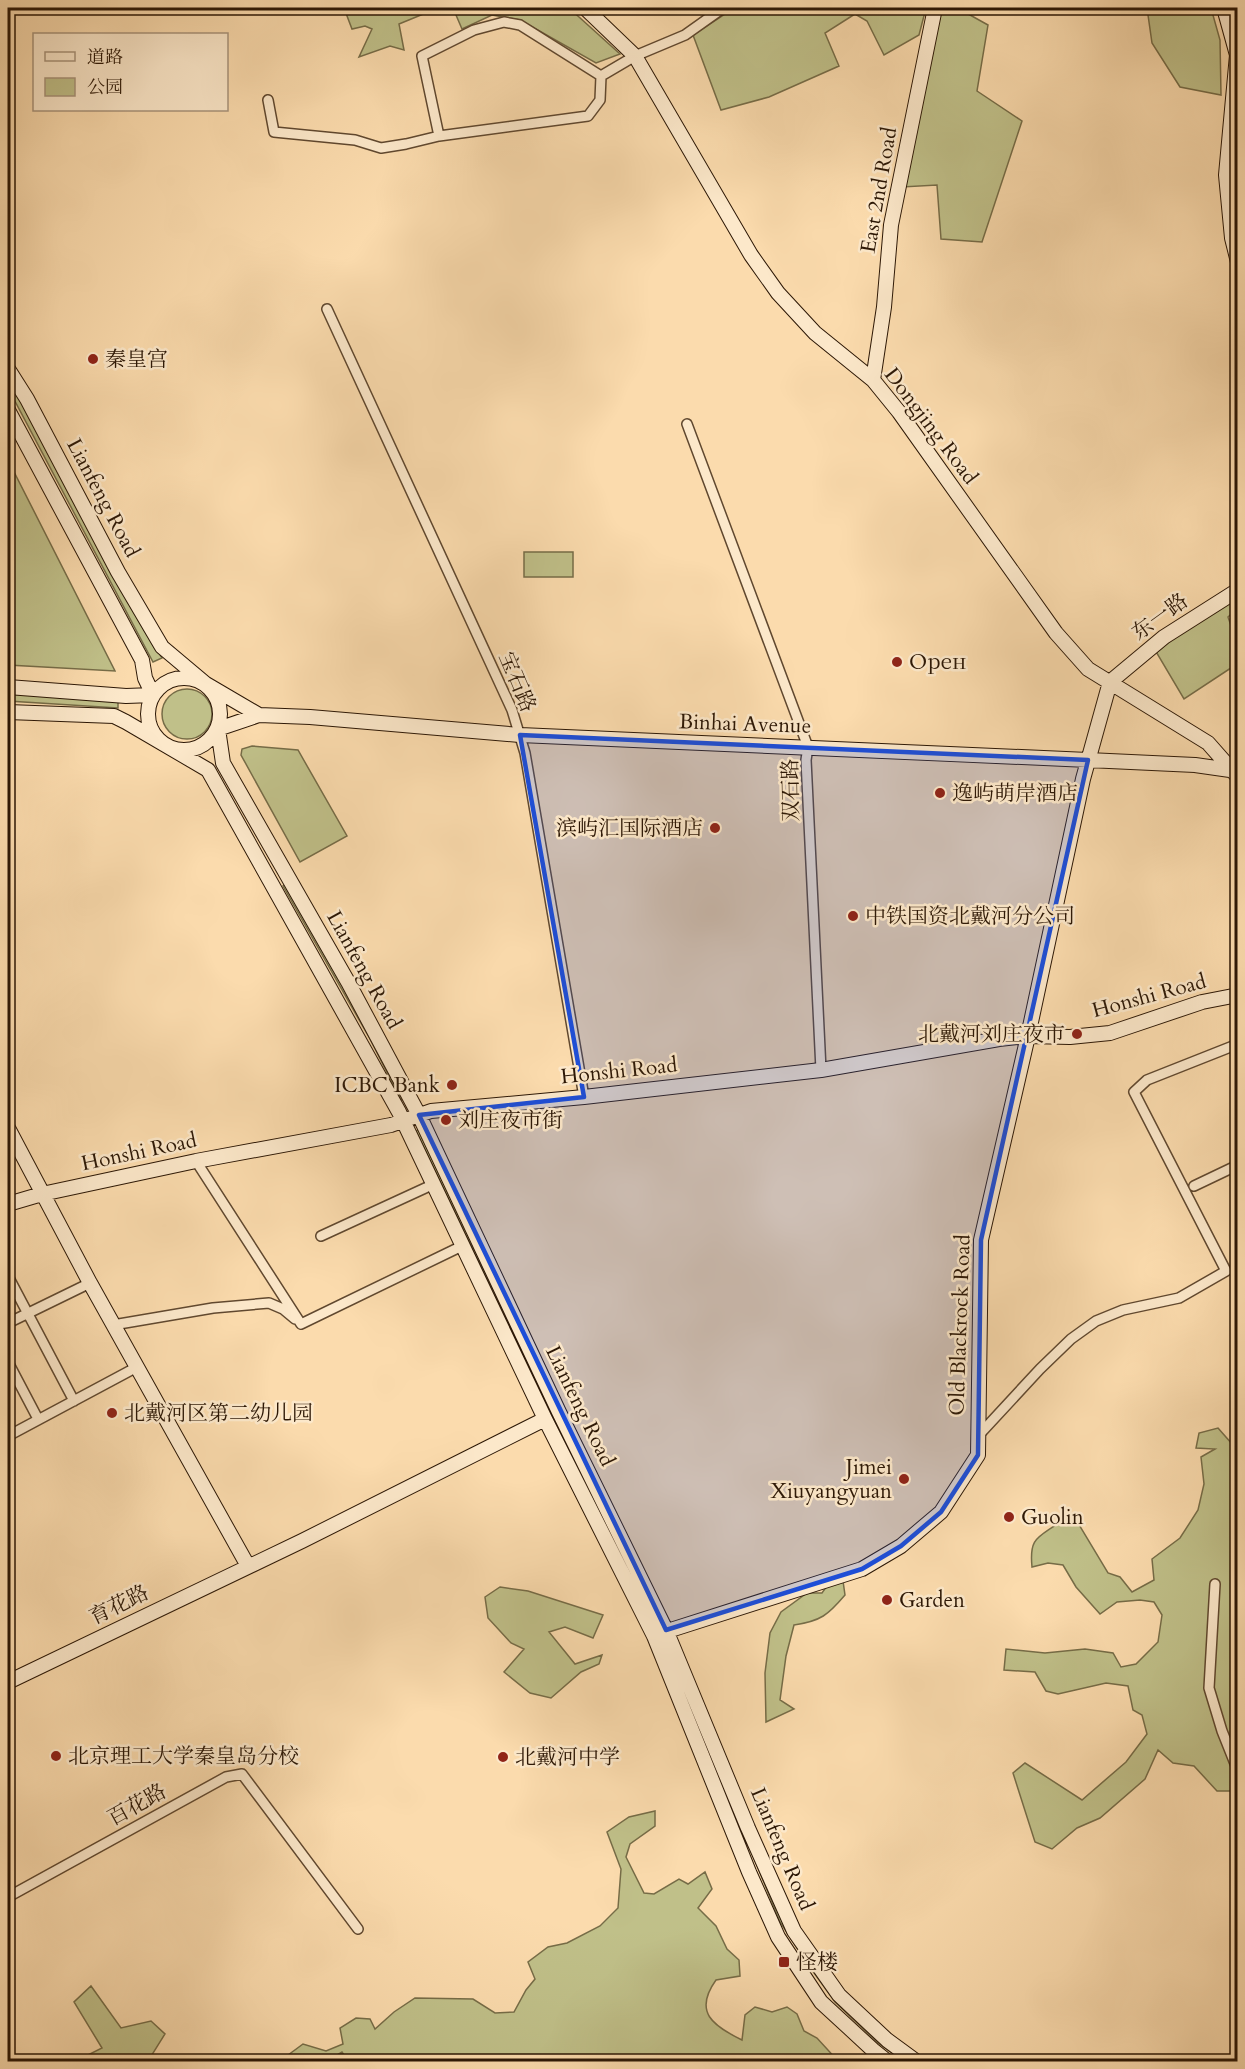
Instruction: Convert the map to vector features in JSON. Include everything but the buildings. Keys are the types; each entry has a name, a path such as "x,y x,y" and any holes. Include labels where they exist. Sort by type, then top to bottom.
{"main road":[{"name":"Dongjing Road","path":"585,8 635,56 751,255 778,293 815,333 873,380 899,412 1056,633 1088,669 1208,743 1234,773"},
{"name":"East 2nd Road","path":"873,380 884,307 891,225 936,8"},
{"path":"1224,8 1237,55 1226,176 1232,238 1238,262"},
{"name":"Lianfeng Road","path":"8,369 27,399 118,572 162,647 206,684"},
{"name":"Lianfeng Road","path":"8,410 142,660 145,678 153,695"},
{"name":"东一路","path":"1110,682 1164,638 1238,590"},
{"path":"168,746 155,734 148,718 149,706 153,695 161,685 177,678 196,679 259,715"},
{"name":"Old Blackrock Road","path":"660,1633 862,1569 901,1546 941,1512 978,1455 981,1240 1029,1036 1088,760 1110,682"},
{"path":"8,712 114,717 168,746 179,750 191,749 202,746 211,738 218,729 221,717 220,705 215,693 206,684"},
{"path":"8,687 111,693 126,696 153,695"},
{"path":"218,729 259,715"},
{"name":"Binhai Avenue","path":"259,715 310,717 520,735 1195,765 1234,773"},
{"name":"Lianfeng Road","path":"218,729 224,763 343,972 418,1115 559,1412 794,1931 839,1995 887,2040 917,2061"},
{"name":"Lianfeng Road","path":"168,746 208,770 403,1120 545,1419 660,1633 749,1872 778,1937 821,2002 888,2061"},
{"name":"Honshi Road","path":"8,1204 42,1194 196,1161 391,1125 431,1111 584,1097 821,1070 999,1039 1029,1036 1070,1037 1110,1033 1202,1002 1238,995"},
{"path":"8,1128 113,1325 248,1566"},
{"name":"育花路","path":"8,1682 302,1541 545,1419"}],"street":[{"path":"601,76 635,56 685,35 723,8"},
{"path":"439,136 422,56 474,30 504,22 520,25 601,76"},
{"path":"268,100 274,132 355,140 381,148 439,136 588,116 600,100 601,76"},
{"name":"宝石路","path":"327,309 512,710 525,753 584,1097"},
{"name":"双石路","path":"687,424 808,747 806,760 821,1070"},
{"path":"978,1436 1040,1369 1071,1340 1096,1321 1124,1310 1179,1298 1226,1271 1134,1092 1147,1080 1238,1044"},
{"path":"196,1161 301,1324"},
{"path":"1194,1186 1238,1165"},
{"path":"321,1236 434,1184"},
{"path":"301,1324 462,1246"},
{"path":"8,1276 74,1401"},
{"path":"8,1323 90,1283"},
{"path":"113,1325 213,1308 269,1303 283,1309 301,1324"},
{"path":"8,1362 38,1419"},
{"path":"8,1436 137,1367"},
{"path":"545,1419 559,1412"},
{"path":"1215,1584 1209,1688 1222,1731 1238,1771"},
{"name":"百花路","path":"8,1897 226,1777 242,1774 358,1929"}],"highlighted area":[{"path":"520,735 1088,760 981,1240 978,1455 941,1512 901,1546 862,1569 666,1630 419,1115 584,1097"}],"green space":[{"path":"344,8 438,8 399,24 404,50 390,46 359,57 372,29 365,26 352,29"},
{"path":"453,8 569,8 620,54 596,63 520,20 492,15 462,29"},
{"path":"734,8 926,8 919,35 884,55 867,21 855,14 825,33 839,66 769,97 721,110 693,35"},
{"path":"942,8 965,8 961,10 988,25 977,91 1022,121 982,242 941,239 937,185 902,187"},
{"path":"1147,8 1211,8 1220,40 1221,95 1180,87 1152,43"},
{"path":"8,377 109,567 162,658 153,662 8,388"},
{"path":"8,460 115,671 8,665"},
{"path":"524,552 573,552 573,577 524,577"},
{"path":"1237,593 1237,609 1228,617 1237,643 1237,664 1184,699 1155,650"},
{"path":"187,689 205,696 212,714 205,732 187,739 169,732 162,714 169,696"},
{"path":"8,693 118,700 118,708 8,701"},
{"path":"252,746 298,750 347,836 300,862 241,755 242,749"},
{"path":"287,883 404,1099 401,1100 370,1039 283,886"},
{"path":"420,1129 547,1395 543,1396 416,1131"},
{"path":"1218,1428 1233,1445 1237,1446 1237,1791 1217,1791 1194,1766 1173,1763 1158,1750 1145,1779 1100,1818 1077,1828 1052,1849 1035,1842 1013,1773 1025,1763 1082,1800 1126,1762 1147,1734 1142,1715 1133,1710 1128,1686 1106,1683 1058,1694 1046,1691 1035,1672 1004,1670 1006,1649 1045,1653 1085,1649 1113,1653 1121,1667 1136,1664 1158,1642 1162,1615 1154,1602 1140,1600 1117,1602 1100,1614 1076,1587 1063,1565 1048,1563 1032,1567 1031,1557 1034,1544 1041,1535 1060,1522 1078,1523 1108,1573 1120,1577 1132,1592 1154,1580 1152,1559 1180,1538 1198,1510 1204,1484 1201,1457 1215,1449 1196,1448 1199,1433"},
{"path":"843,1581 845,1595 834,1608 818,1619 794,1625 786,1656 780,1700 794,1709 766,1722 765,1673 770,1633 781,1612 807,1593 822,1593 829,1583"},
{"path":"500,1587 528,1591 603,1615 593,1638 565,1627 549,1632 575,1664 602,1655 599,1664 581,1672 551,1698 530,1693 504,1672 524,1649 511,1643 488,1618 485,1597"},
{"path":"727,1792 807,1956 911,2061 903,2061 878,2043 835,2002 804,1959 780,1922"},
{"path":"655,1811 655,1826 630,1844 626,1857 644,1893 654,1894 679,1879 688,1884 705,1872 712,1889 698,1908 716,1926 727,1949 739,1960 740,1976 716,1980 709,1991 706,2009 709,2017 722,2029 742,2040 745,2015 755,2007 772,2012 787,2007 797,2014 804,2031 817,2038 838,2061 349,2062 342,2052 327,2061 280,2061 303,2044 326,2051 343,2044 340,2028 356,2018 370,2019 375,2029 415,1998 473,1999 495,2013 514,2012 535,1979 528,1962 548,1947 567,1943 600,1926 618,1908 621,1869 607,1832 629,1817"},
{"path":"91,1986 121,2028 151,2021 165,2034 150,2058 143,2061 76,2061 102,2048 74,2002"}],"place":[{"name":"秦皇宫","path":"93,359"},
{"name":"Oрен","path":"897,662"},
{"name":"逸屿萌岸酒店","path":"940,793"},
{"name":"滨屿汇国际酒店","path":"715,828"},
{"name":"中铁国资北戴河分公司","path":"853,916"},
{"name":"北戴河刘庄夜市","path":"1077,1034"},
{"name":"ICBC Bank","path":"452,1085"},
{"name":"刘庄夜市街","path":"446,1120"},
{"name":"北戴河区第二幼儿园","path":"112,1413"},
{"name":"Jimei Xiuyangyuan","path":"904,1479"},
{"name":"Guolin","path":"1009,1517"},
{"name":"Garden","path":"887,1600"},
{"name":"北京理工大学秦皇岛分校","path":"56,1756"},
{"name":"北戴河中学","path":"503,1757"},
{"name":"怪楼","path":"784,1962"}]}
